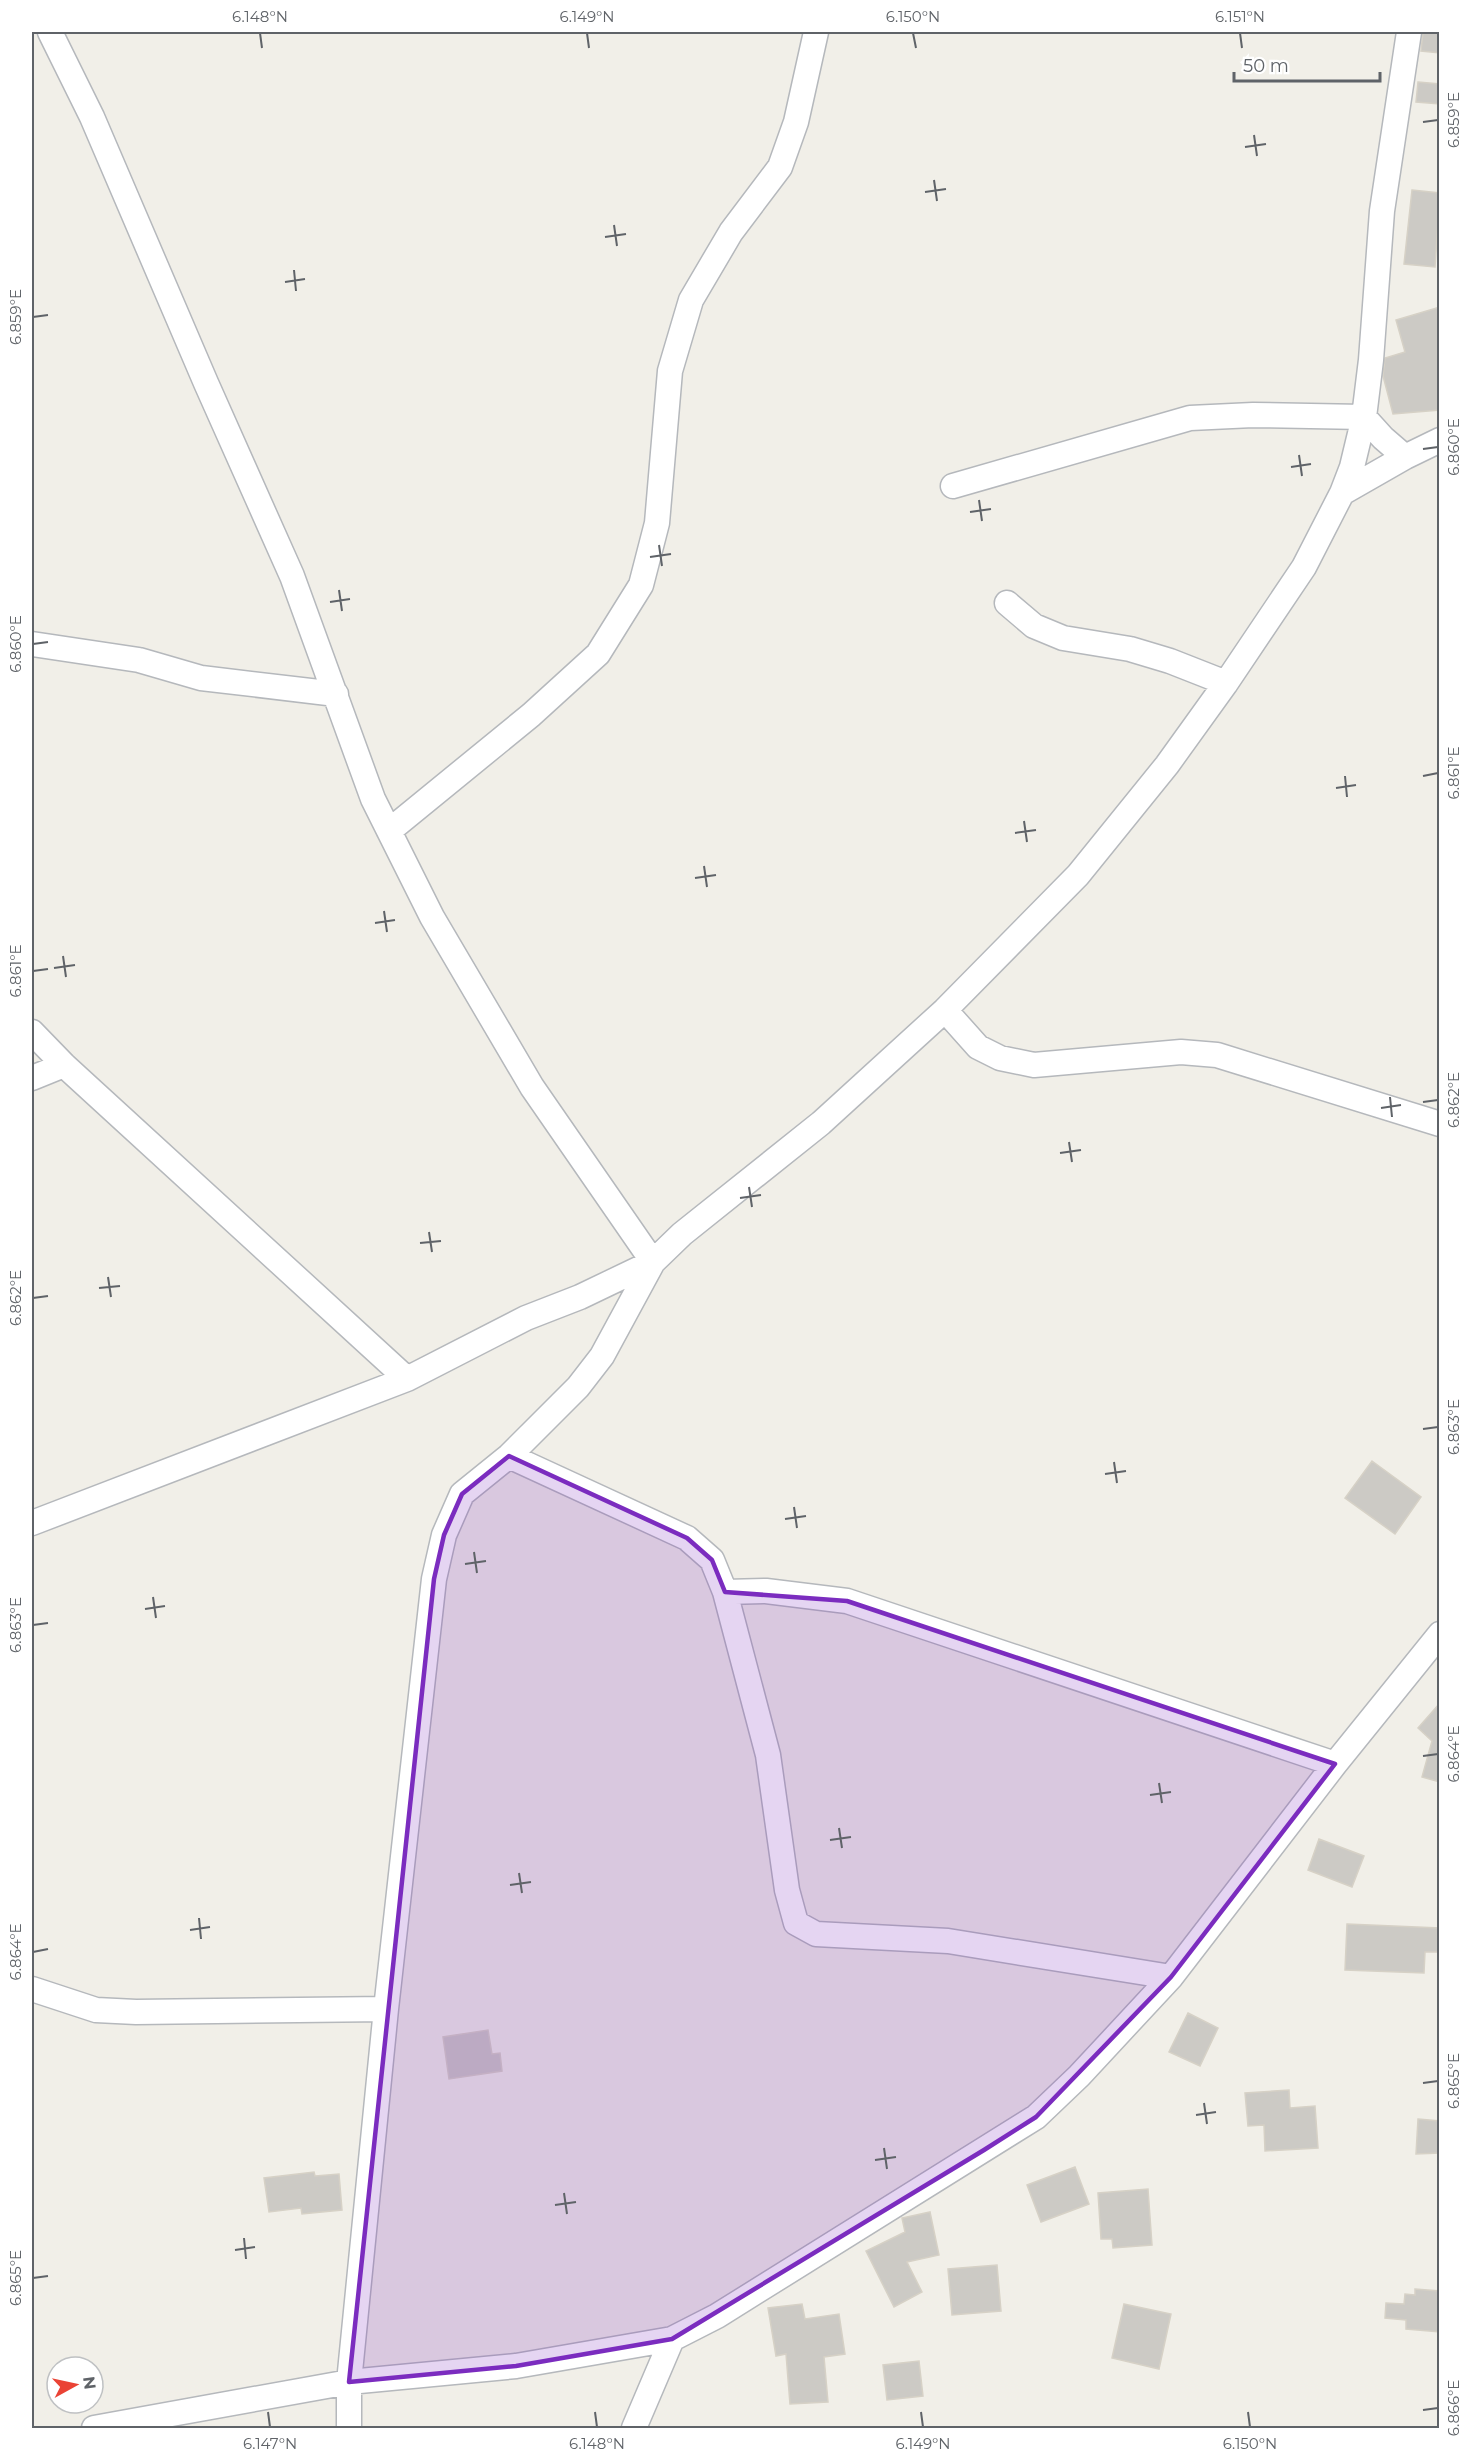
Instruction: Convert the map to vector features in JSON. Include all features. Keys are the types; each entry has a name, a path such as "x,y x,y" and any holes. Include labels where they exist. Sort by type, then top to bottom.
{"street":[{"path":"50,32 92,117 292,576 373,799 432,917 532,1087 653,1262"},
{"path":"389,831 531,715 598,654 641,585 657,523 670,371 691,300 731,232 780,167 796,122 816,32"},
{"path":"349,2428 349,2382 386,2009 434,1579 444,1535 462,1494 509,1456 578,1387 602,1356 653,1262 682,1234 821,1123 945,1010 1078,875 1167,765 1226,683 1304,567 1342,493 1352,467 1364,417 1371,360 1382,211 1409,32"},
{"path":"953,486 1190,418 1253,415 1364,417 1405,457"},
{"path":"1342,493 1440,440"},
{"path":"1007,603 1034,626 1063,639 1130,649 1170,661 1226,683"},
{"path":"32,644 139,660 201,678 336,694"},
{"path":"945,1010 978,1047 1000,1058 1034,1065 1181,1052 1216,1055 1440,1124"},
{"path":"32,1032 64,1065 407,1379"},
{"path":"32,1078 64,1065"},
{"path":"32,1523 407,1379 526,1318 580,1298 653,1262"},
{"path":"509,1456 687,1538 712,1560 725,1592 768,1755 788,1890 796,1923 816,1934 948,1941 1171,1977"},
{"path":"725,1592 766,1591 847,1600 1335,1764"},
{"path":"94,2428 349,2382 516,2366 672,2339 717,2316 1036,2117 1079,2076 1171,1977 1335,1764 1440,1634"},
{"path":"32,1989 96,2010 386,2009"},
{"path":"634,2428 672,2339"}],"highlighted area":[{"path":"509,1456 687,1538 712,1560 725,1592 847,1601 1335,1764 1171,1977 1036,2117 984,2150 672,2339 516,2366 349,2382 434,1579 444,1535 462,1494"}],"building":[{"path":"1423,32 1440,32 1440,53 1421,51"},
{"path":"1418,82 1440,84 1440,104 1416,102"},
{"path":"1412,190 1440,193 1435,267 1404,264"},
{"path":"1440,307 1440,410 1393,414 1383,376 1385,358 1405,352 1396,320"},
{"path":"1372,1461 1421,1497 1395,1534 1345,1498"},
{"path":"1440,1703 1440,1782 1422,1777 1432,1741 1418,1728"},
{"path":"1319,1839 1364,1856 1352,1887 1308,1870"},
{"path":"1347,1924 1440,1928 1440,1952 1425,1952 1424,1973 1345,1970"},
{"path":"1188,2013 1218,2028 1200,2066 1169,2052"},
{"path":"488,2030 492,2054 500,2053 502,2071 449,2079 443,2037"},
{"path":"1289,2090 1290,2108 1315,2106 1318,2148 1265,2151 1264,2125 1248,2126 1245,2093"},
{"path":"1418,2119 1440,2121 1440,2153 1416,2154"},
{"path":"1075,2167 1089,2204 1041,2222 1027,2185"},
{"path":"314,2172 315,2176 339,2174 342,2210 302,2214 301,2208 269,2212 264,2178"},
{"path":"1148,2189 1152,2245 1113,2248 1112,2239 1101,2239 1098,2193"},
{"path":"930,2212 939,2255 907,2262 922,2292 894,2307 866,2251 905,2232 902,2218"},
{"path":"997,2265 1001,2311 952,2315 948,2269"},
{"path":"1415,2289 1440,2291 1440,2332 1406,2329 1406,2320 1385,2318 1386,2303 1404,2304 1405,2294 1415,2295"},
{"path":"802,2304 805,2319 839,2314 845,2354 824,2357 828,2402 790,2404 786,2354 776,2356 768,2308"},
{"path":"1124,2304 1171,2314 1159,2369 1112,2358"},
{"path":"919,2361 923,2396 887,2400 883,2365"}]}
